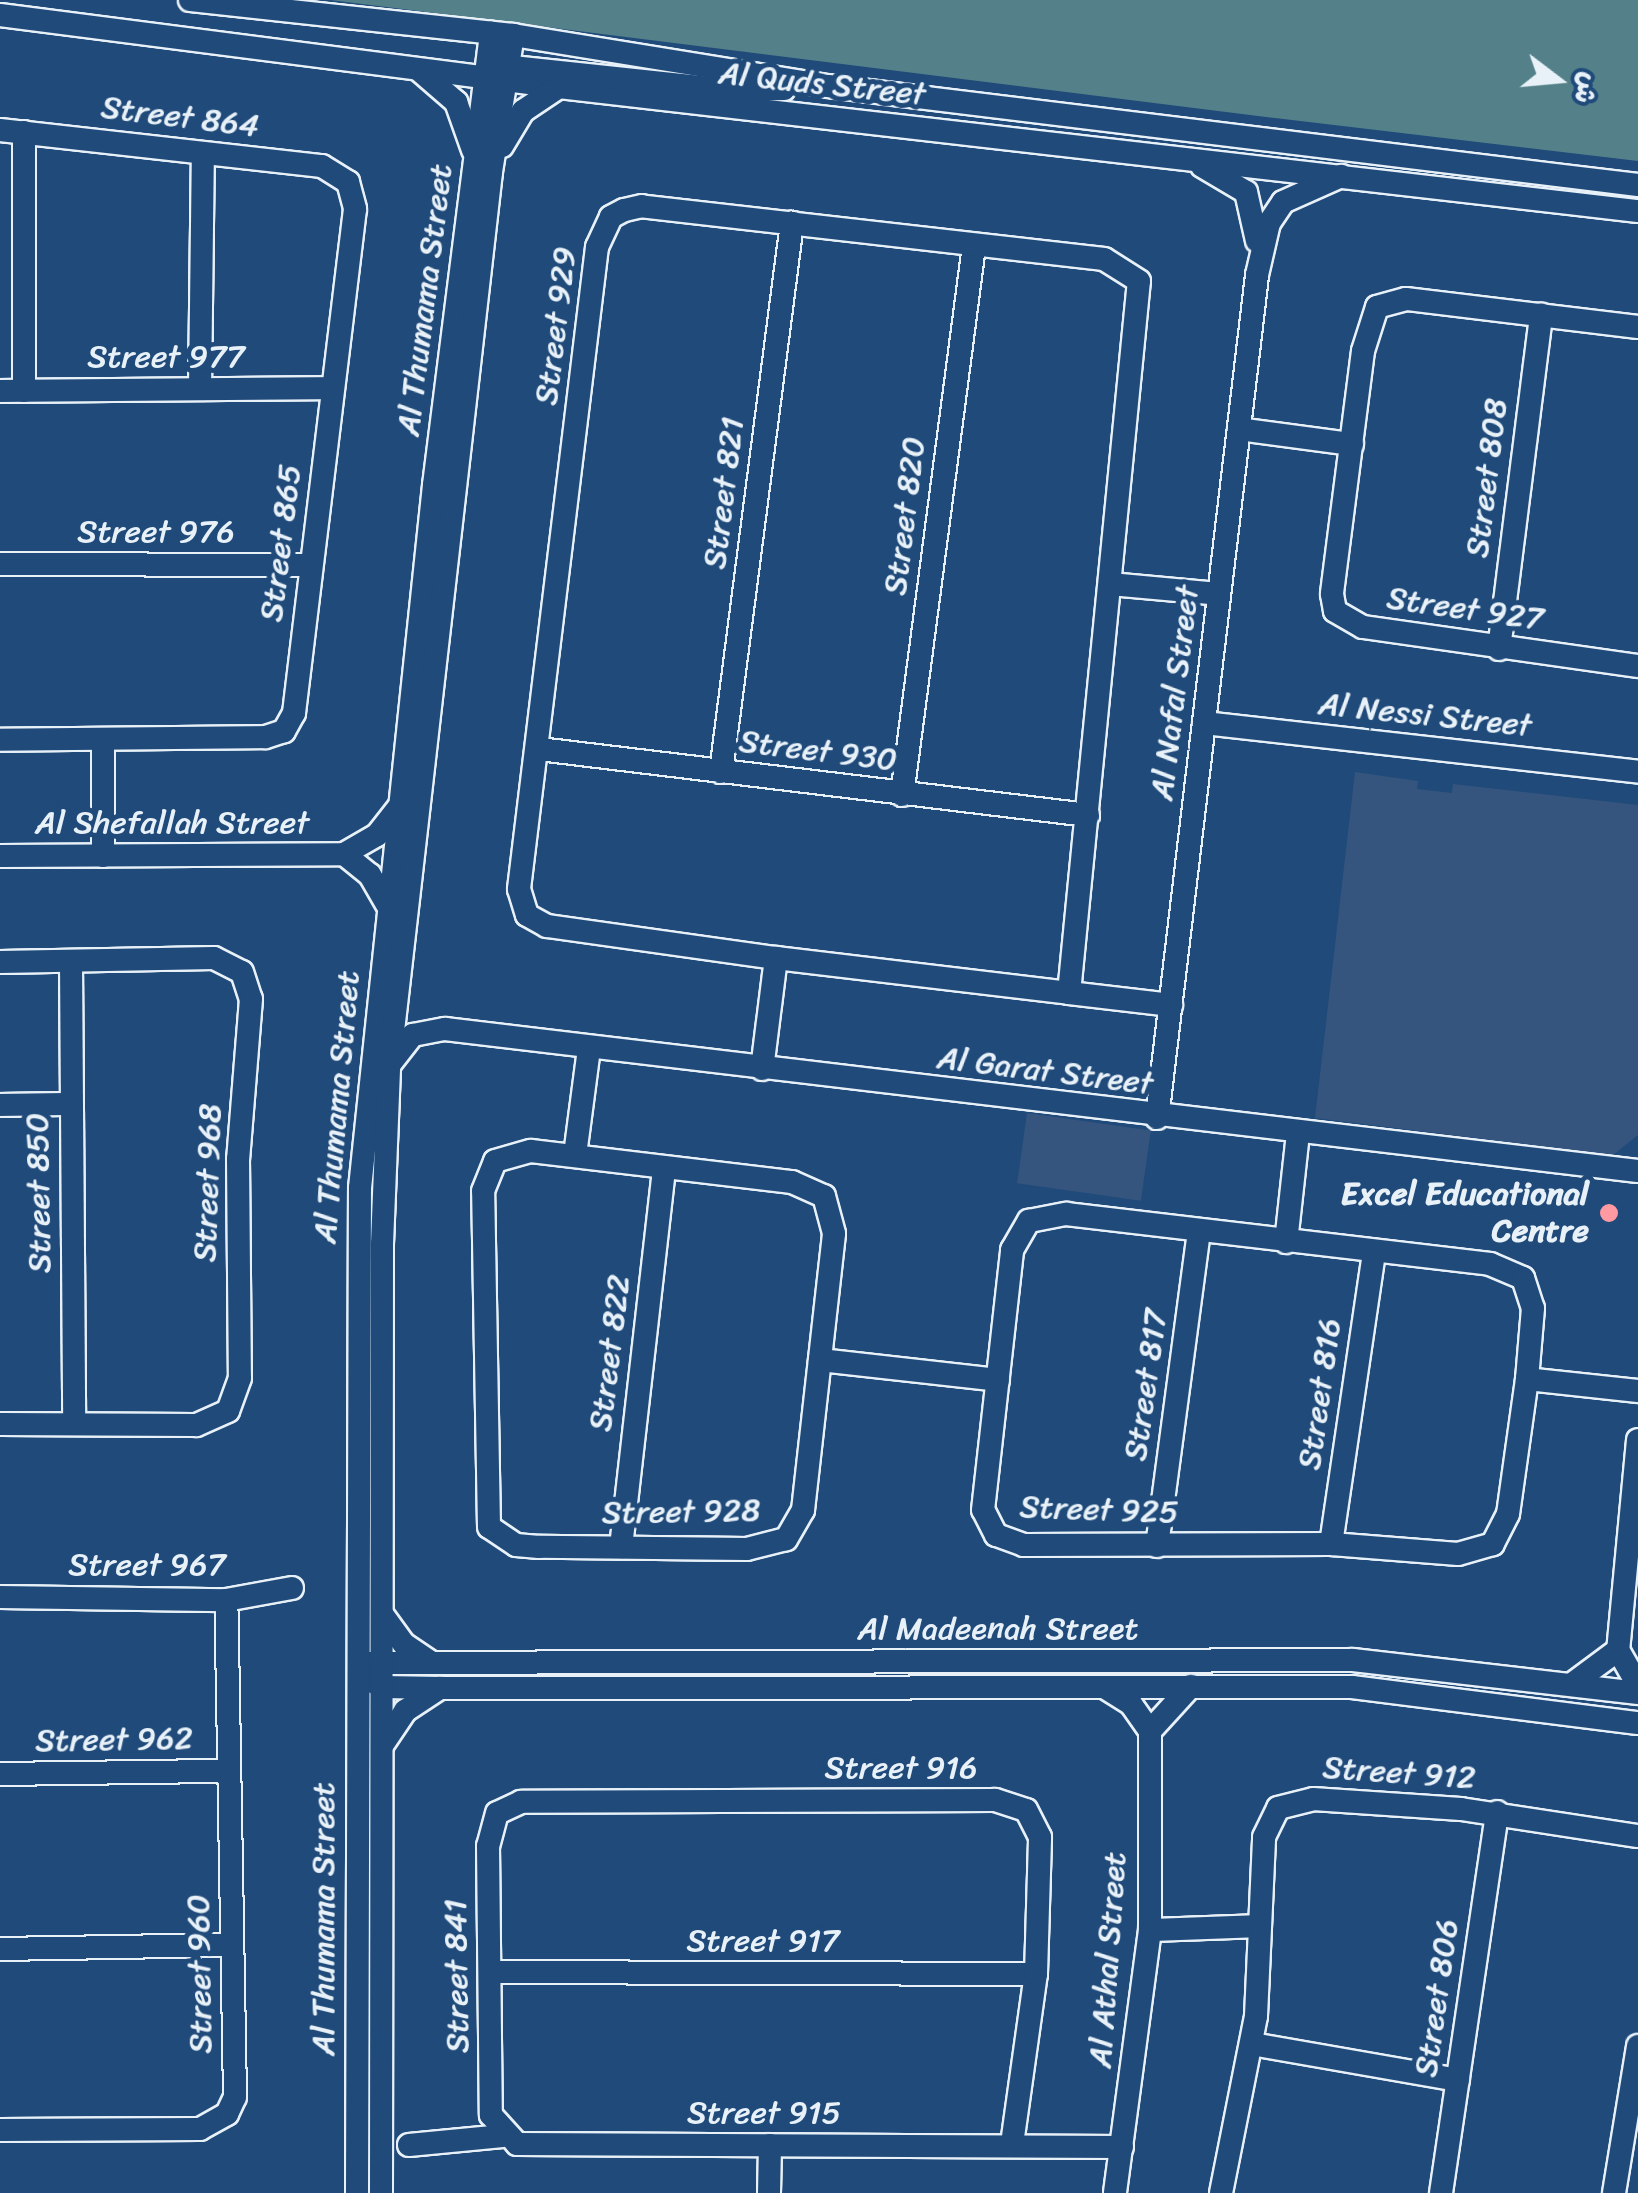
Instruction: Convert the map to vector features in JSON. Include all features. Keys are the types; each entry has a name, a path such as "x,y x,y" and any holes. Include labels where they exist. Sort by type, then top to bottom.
{"street":[{"name":"Al Quds Street","path":"190,0 502,34 828,86 1638,185"},
{"name":"Al Quds Street","path":"0,15 417,69 500,74 559,87 1638,211"},
{"name":"Al Thumama Street","path":"381,2193 382,1746 372,1669 355,1414 360,1188 387,904 483,167 500,74 502,34"},
{"path":"417,69 456,102 483,167"},
{"path":"500,74 726,90 828,86"},
{"path":"483,167 523,111 559,87"},
{"name":"Street 864","path":"0,130 322,166 348,182"},
{"path":"12,390 24,132"},
{"path":"200,389 202,152"},
{"name":"Al Nafal Street","path":"1157,1118 1257,275 1258,224 1246,192 1186,158"},
{"name":"Al Thumama Street","path":"357,2182 372,1669 382,1614 382,1244 389,1066 483,167"},
{"name":"Al Nafal Street","path":"1257,275 1269,223 1282,202 1344,175"},
{"name":"Street 865","path":"0,740 265,737 284,731 294,714 355,210 348,182"},
{"name":"Street 929","path":"1069,993 1139,280 1104,258 642,206 610,217 601,231 520,888 527,914 548,926 776,958 1069,993 1170,1005"},
{"name":"Street 821","path":"721,772 792,222"},
{"name":"Street 820","path":"902,794 974,246"},
{"name":"Street 927","path":"1638,327 1406,299 1377,306 1368,323 1333,570 1335,611 1364,627 1638,666"},
{"name":"Street 808","path":"1499,649 1540,315"},
{"name":"Street 977","path":"12,390 332,388"},
{"path":"1239,429 1352,444"},
{"name":"Street 976","path":"0,564 312,565"},
{"path":"1110,584 1219,594"},
{"name":"Al Nessi Street","path":"1204,723 1638,772"},
{"path":"103,740 103,856"},
{"name":"Street 930","path":"539,749 1088,815"},
{"name":"Al Shefallah Street","path":"0,856 344,854 377,835 400,805"},
{"name":"Al Shefallah Street","path":"344,854 370,875 387,904"},
{"name":"Street 968","path":"0,962 71,964 214,958 242,972 251,999 237,1171 238,1394 228,1411 196,1425 0,1424"},
{"path":"762,1069 776,958"},
{"name":"Street 850","path":"71,964 74,1423"},
{"path":"399,984 414,1010 445,1029"},
{"path":"389,1066 412,1035 445,1029"},
{"name":"Al Garat Street","path":"445,1029 1157,1118 1638,1171"},
{"path":"575,1155 589,1048"},
{"path":"0,1104 71,1104"},
{"path":"1286,1242 1298,1133"},
{"name":"Street 928","path":"509,1154 575,1155 792,1182 824,1196 834,1234 803,1510 786,1539 748,1549 516,1545 489,1527 484,1511 486,1174 509,1154"},
{"name":"Street 822","path":"621,1547 664,1167"},
{"name":"Street 925","path":"1066,1214 1286,1242 1490,1264 1522,1278 1533,1308 1527,1378 1508,1514 1493,1544 1458,1554 1331,1544 1024,1546 996,1536 983,1510 1012,1250 1029,1221 1066,1214"},
{"name":"Street 817","path":"1157,1546 1200,1232"},
{"name":"Street 816","path":"1331,1544 1374,1253"},
{"path":"820,1360 998,1380"},
{"path":"1527,1378 1638,1392"},
{"path":"1638,1440 1634,1514 1618,1650 1638,1685"},
{"name":"Street 967","path":"0,1597 226,1600 292,1588"},
{"name":"Street 960","path":"0,2130 215,2124 235,2097 226,1600"},
{"path":"382,1614 404,1644 438,1676 405,1711 382,1746"},
{"path":"1572,1684 1618,1650"},
{"name":"Al Madeenah Street","path":"438,1676 1353,1660 1638,1693"},
{"name":"Al Madeenah Street","path":"372,1669 438,1676 1394,1689 1638,1723"},
{"path":"1104,1687 1131,1704 1150,1730 1191,1686"},
{"name":"Al Athal Street","path":"1116,2193 1150,1930 1150,1730"},
{"name":"Street 962","path":"0,1774 229,1771"},
{"name":"Street 912","path":"1221,2193 1252,2044 1264,1837 1278,1808 1312,1798 1497,1812 1638,1836"},
{"name":"Street 916","path":"497,1813 521,1802 1011,1803 1026,1810 1040,1837 1036,1974 1012,2144"},
{"name":"Street 806","path":"1441,2193 1497,1812"},
{"name":"Street 841","path":"497,1813 488,1846 491,2115 504,2136"},
{"path":"1150,1930 1257,1926"},
{"path":"0,1948 232,1945"},
{"name":"Street 917","path":"490,1972 1036,1974"},
{"path":"1252,2044 1458,2080"},
{"path":"1614,2193 1638,2046"},
{"name":"Street 915","path":"410,2145 504,2136 532,2147 1122,2147"},
{"path":"770,2145 770,2193"},
{"path":"346,2193 357,2182"}],"shaded area":[{"path":"1355,772 1418,781 1417,789 1452,793 1453,784 1638,805 1638,1135 1613,1155 1315,1118"},
{"path":"1027,1113 1151,1130 1141,1201 1017,1183"}],"green space":[{"path":"330,0 1638,0 1638,161 1275,118"}],"place":[{"name":"Excel Educational Centre","path":"1609,1213"}]}
